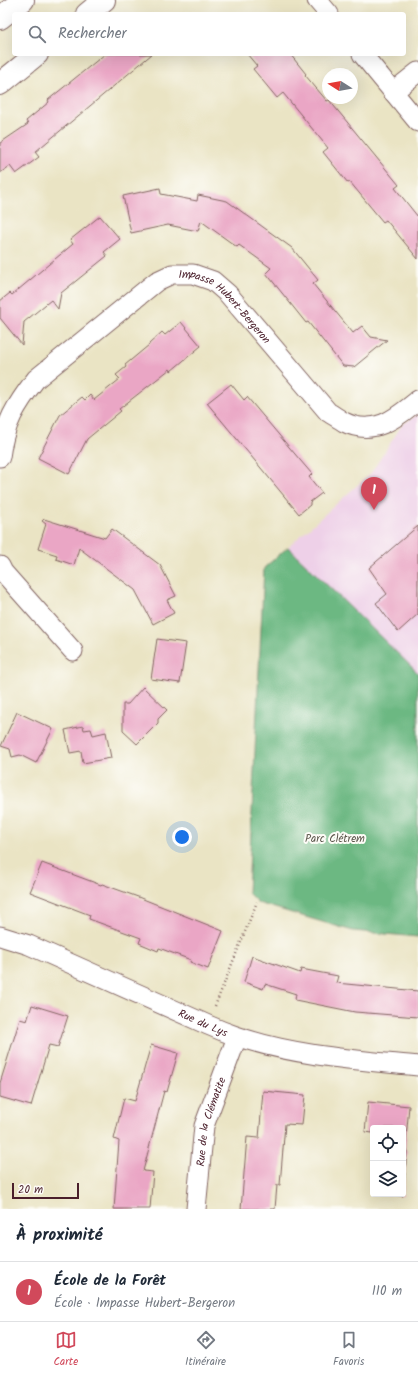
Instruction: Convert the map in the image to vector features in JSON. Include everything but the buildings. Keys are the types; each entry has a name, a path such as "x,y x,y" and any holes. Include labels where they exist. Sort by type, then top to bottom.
{"street":[{"path":"0,18 22,0"},
{"path":"89,12 104,0"},
{"path":"317,0 327,12"},
{"path":"0,84 35,56"},
{"path":"364,56 418,122"},
{"path":"393,92 418,72"},
{"name":"Impasse Hubert-Bergeron","path":"0,457 1,444 10,416 36,379 157,281 172,274 193,274 213,281 228,294 328,412 345,422 363,428 380,426 400,415 418,400"},
{"path":"0,566 3,572 73,651"},
{"name":"Rue du Lys","path":"0,936 29,945 237,1037 277,1047 353,1060 418,1066"},
{"name":"Rue de la Clématite","path":"196,1209 204,1126 237,1037"}],"path":[{"path":"214,1010 257,902"}],"shaded area":[{"path":"418,414 418,673 288,547 371,473 402,425"}],"green space":[{"name":"Parc Clétrem","path":"288,547 418,673 418,937 353,931 258,903 248,893 264,568"}],"place":[{"name":"École de la Forêt","path":"374,510"}]}
